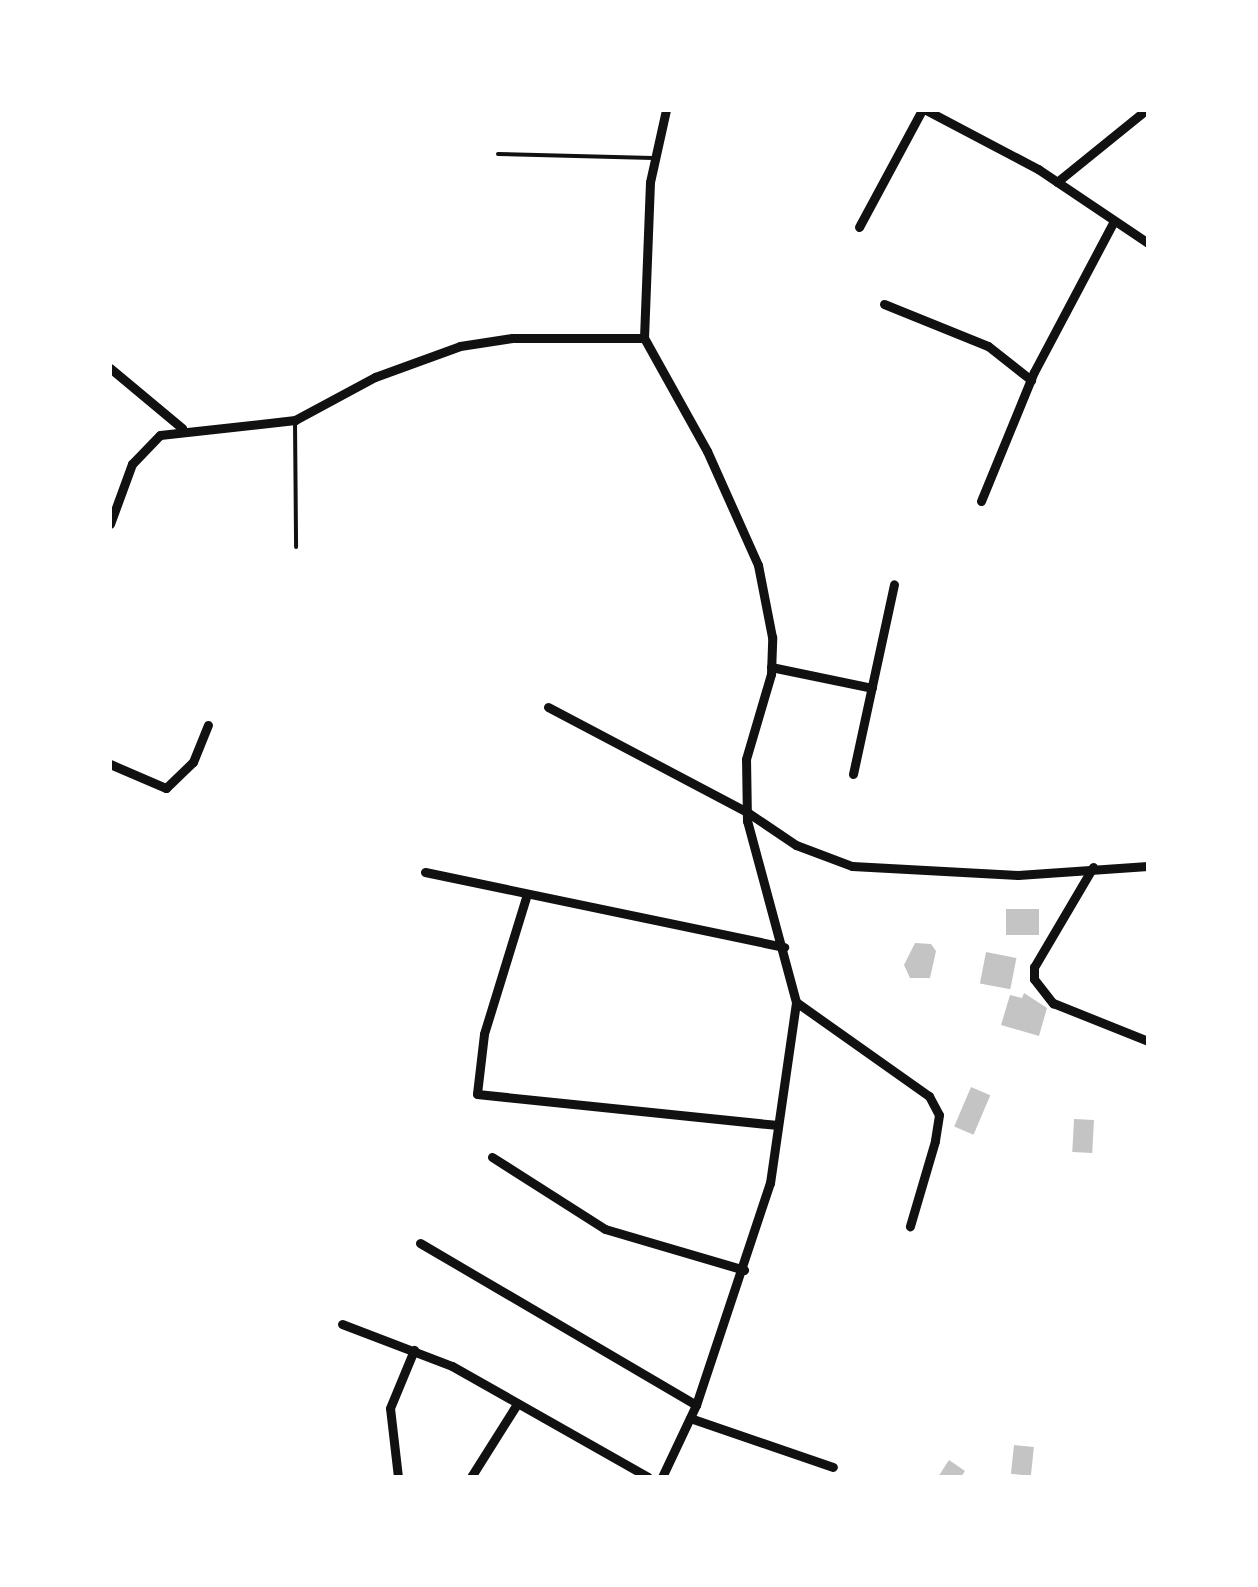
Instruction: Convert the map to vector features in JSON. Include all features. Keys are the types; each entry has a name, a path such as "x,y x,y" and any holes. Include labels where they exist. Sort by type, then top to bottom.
{"street":[{"path":"662,1477 696,1406 770,1184 775,1126 796,1002 747,812 746,759 771,667 772,636 758,566 644,338 653,158 666,110"},
{"path":"859,227 924,110 1057,182 1146,239"},
{"path":"1057,182 1146,110"},
{"path":"981,500 1031,380 1114,221"},
{"path":"884,304 988,346 1031,380"},
{"path":"110,524 132,464 160,435 182,428 295,420 375,377 460,346 512,338 644,338"},
{"path":"110,368 182,428"},
{"path":"854,774 894,584"},
{"path":"771,667 872,688"},
{"path":"548,706 747,812 796,845 852,866 1018,875 1148,866"},
{"path":"110,764 166,788 193,762 208,725"},
{"path":"1093,867 1039,958 1034,978 1054,1003 1148,1041"},
{"path":"425,872 784,947"},
{"path":"527,894 484,1034 478,1094 775,1126"},
{"path":"796,1002 929,1096 938,1116 935,1141 910,1226"},
{"path":"492,1157 604,1229 744,1270"},
{"path":"420,1243 696,1406"},
{"path":"342,1324 414,1350 648,1477"},
{"path":"398,1477 390,1408 414,1350"},
{"path":"471,1477 517,1404"},
{"path":"690,1418 834,1468"}],"lane":[{"path":"498,154 653,158"},
{"path":"295,420 296,547"}],"building":[{"path":"1006,909 1039,909 1039,935 1006,935"},
{"path":"915,943 931,944 936,951 930,978 910,978 904,965"},
{"path":"986,952 1016,958 1010,989 980,983"},
{"path":"1024,993 1047,1008 1039,1036 1001,1025 1010,995 1022,998"},
{"path":"971,1087 990,1095 974,1135 954,1127"},
{"path":"1074,1119 1094,1120 1092,1153 1072,1152"},
{"path":"1014,1445 1034,1447 1031,1476 1011,1474"},
{"path":"949,1460 965,1471 961,1477 938,1477"}]}
